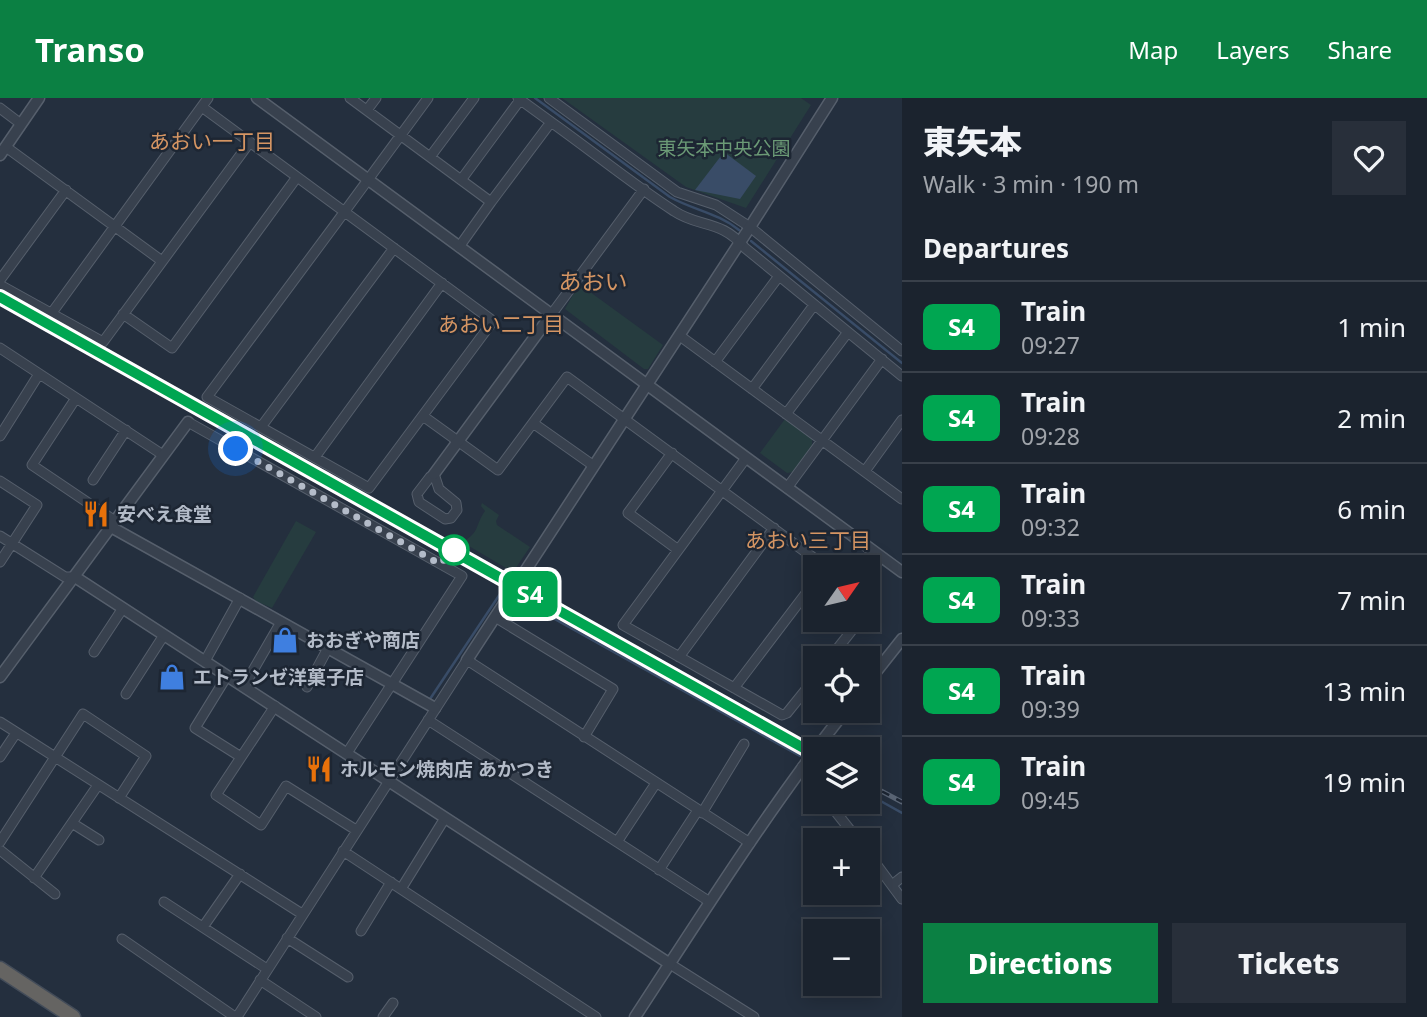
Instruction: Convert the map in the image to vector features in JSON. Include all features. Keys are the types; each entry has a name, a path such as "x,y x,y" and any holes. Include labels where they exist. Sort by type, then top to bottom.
{"highway":[{"path":"0,970 73,1017"}],"street":[{"path":"39,98 3,151 66,190 162,261"},
{"path":"51,314 208,98"},
{"path":"257,98 902,572"},
{"path":"350,98 492,202"},
{"path":"367,110 376,98"},
{"path":"202,107 297,177 345,212 442,283 493,321 369,488 207,397 345,212 428,98"},
{"path":"430,157 474,98"},
{"path":"550,98 677,192 716,205 750,228 902,351"},
{"path":"122,939 236,1017 832,98"},
{"path":"461,180 519,99 677,213 716,225 902,376"},
{"path":"0,108 21,124"},
{"path":"459,247 551,122"},
{"path":"66,190 0,283 103,342 250,142"},
{"path":"123,314 172,348 297,177"},
{"path":"434,474 439,489 456,503 454,516 448,519 421,505 417,494 644,189"},
{"path":"261,427 394,248"},
{"path":"715,362 779,276"},
{"path":"315,457 442,283"},
{"path":"752,388 814,304"},
{"path":"786,414 848,332"},
{"path":"680,336 902,499"},
{"path":"0,348 163,455"},
{"path":"787,488 882,359"},
{"path":"0,436 39,374"},
{"path":"423,415 498,470 567,377 810,555"},
{"path":"76,398 32,465 113,524 435,708"},
{"path":"864,471 902,420"},
{"path":"0,677 188,422 462,576 347,753"},
{"path":"533,423 594,466"},
{"path":"93,480 126,430"},
{"path":"672,453 628,513 677,549"},
{"path":"746,458 622,625 782,715 788,713 803,694"},
{"path":"0,481 37,505 0,562"},
{"path":"679,657 774,528"},
{"path":"0,536 65,577 75,577 754,1017"},
{"path":"734,688 803,597"},
{"path":"205,661 240,598"},
{"path":"94,652 123,608"},
{"path":"495,617 613,689 584,737"},
{"path":"244,687 281,622"},
{"path":"839,646 851,632"},
{"path":"126,694 164,635"},
{"path":"880,667 902,639"},
{"path":"307,687 328,648"},
{"path":"467,660 750,843"},
{"path":"227,676 195,728 241,757"},
{"path":"275,706 216,795 261,825 286,786 356,830"},
{"path":"0,842 83,714 146,756 119,798"},
{"path":"428,720 710,902"},
{"path":"0,722 302,914"},
{"path":"635,1017 750,843 836,723"},
{"path":"0,757 16,733"},
{"path":"659,870 744,744"},
{"path":"617,842 656,783"},
{"path":"34,878 98,785"},
{"path":"837,814 849,828"},
{"path":"401,888 445,818"},
{"path":"72,823 99,840"},
{"path":"0,850 55,894"},
{"path":"343,851 596,1017"},
{"path":"880,869 902,899"},
{"path":"203,927 240,874"},
{"path":"892,885 902,877"},
{"path":"361,931 391,882"},
{"path":"164,902 267,969"},
{"path":"287,938 348,977"},
{"path":"260,980 316,1017"},
{"path":"383,1017 393,1003"}],"green space":[{"name":"東矢本中央公園","path":"562,98 801,98 811,105 746,208 686,187"},
{"path":"579,284 663,345 648,369 644,369 565,309"},
{"path":"785,419 812,439 812,445 793,472 787,473 760,453"},
{"path":"482,503 499,515 497,525 530,547 513,572 462,542 477,528 485,511"},
{"path":"296,521 316,532 272,608 253,597"}],"water":[{"path":"724,152 756,176 740,199 695,190"}],"waterway":[{"path":"535,98 670,197 723,220 739,230"},
{"path":"751,241 902,363"},
{"path":"430,699 504,588"},
{"path":"517,598 800,756"},
{"path":"880,801 902,813"}],"railway":[{"path":"0,297 803,748"},
{"path":"880,790 902,802"}],"train":[{"name":"S4","path":"0,297 803,748"}],"place":[{"name":"安べえ食堂","path":"96,514"},
{"name":"おおぎや商店","path":"285,640"},
{"name":"エトランゼ洋菓子店","path":"172,677"},
{"name":"ホルモン焼肉店 あかつき","path":"319,769"}],"district":[{"name":"あおい一丁目","path":"212,142"},
{"name":"あおい","path":"593,282"},
{"name":"あおい二丁目","path":"501,325"},
{"name":"あおい三丁目","path":"808,541"}],"route":[{"path":"236,449 440,564 454,550"}]}
